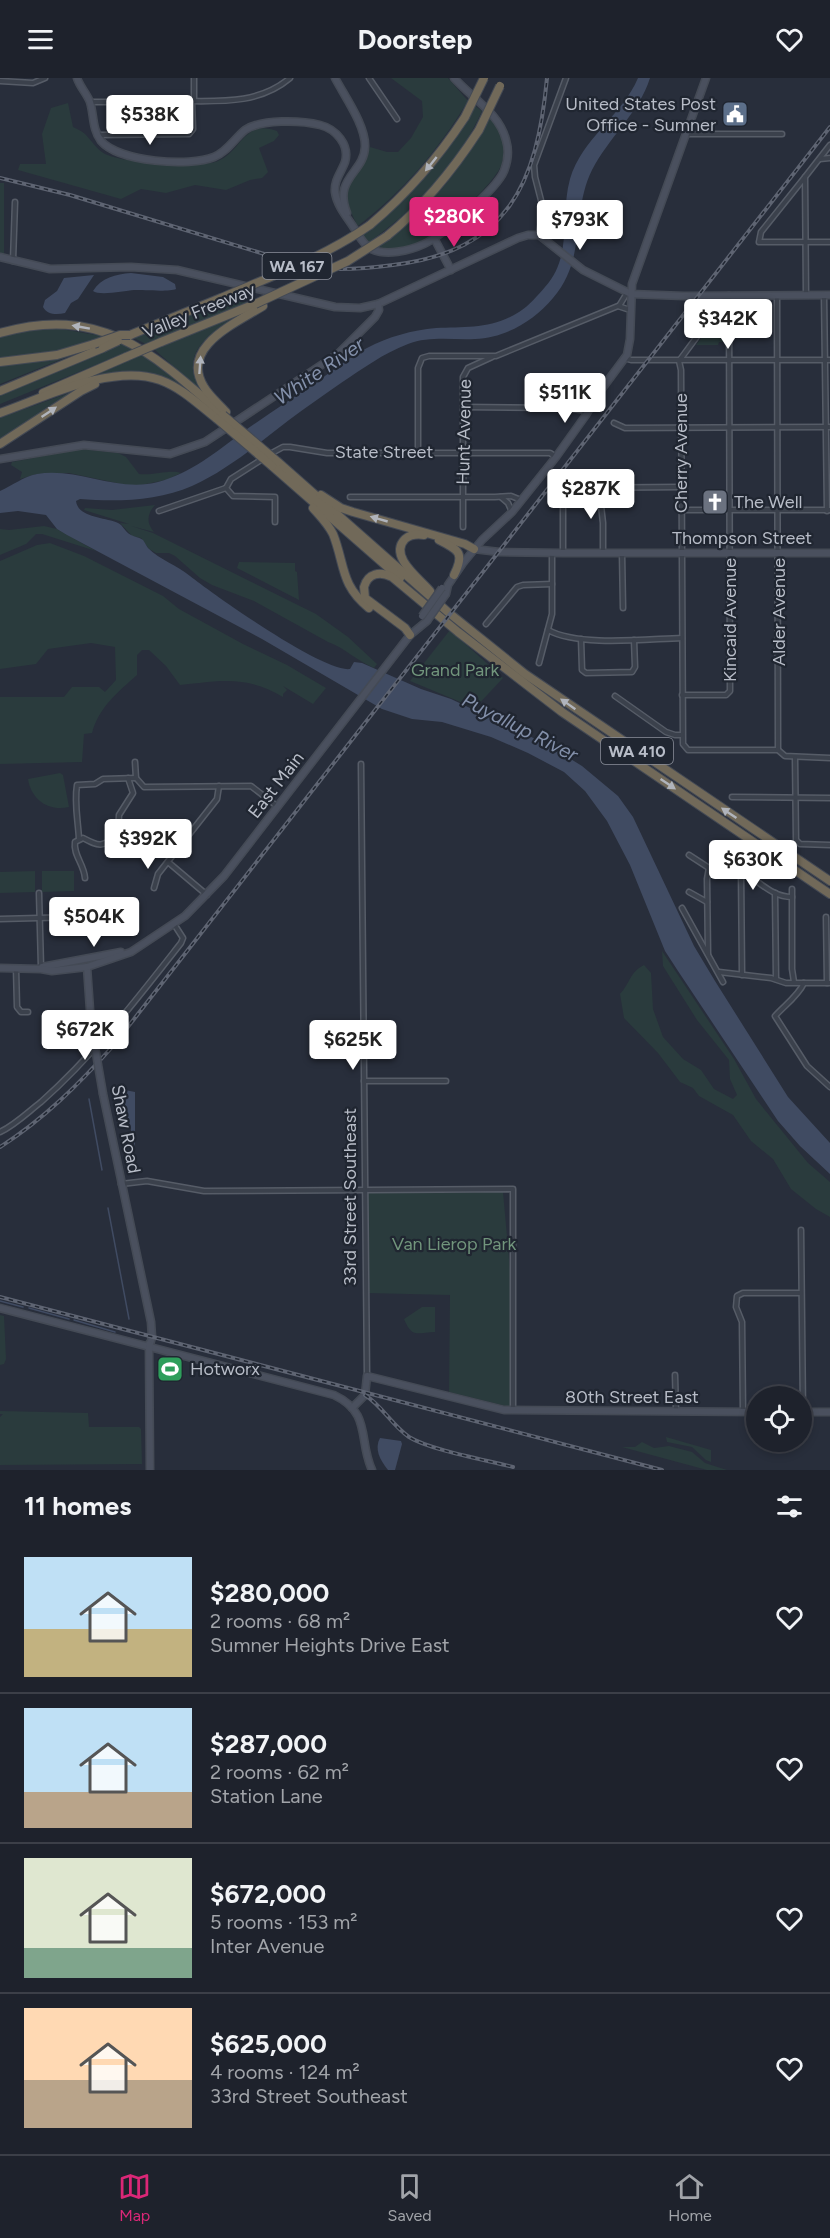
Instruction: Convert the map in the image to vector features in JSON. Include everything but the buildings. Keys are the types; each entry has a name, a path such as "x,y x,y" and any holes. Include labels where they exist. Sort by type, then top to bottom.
{"highway":[{"name":"Valley Freeway","path":"0,391 338,246 370,225 397,202 432,165 465,117 484,78"},
{"name":"WA 167","path":"259,305 312,283 348,261 387,236 422,205 464,154 502,82"},
{"name":"Valley Freeway","path":"0,412 161,342 259,305"},
{"path":"222,416 201,382 198,369 201,354 215,337 259,305"},
{"path":"0,333 31,326 56,325 87,328 115,336 157,358 222,416"},
{"path":"0,362 57,355 120,335 130,335"},
{"path":"0,412 92,381 114,376 148,377 161,380 176,388"},
{"path":"0,444 81,391 102,382 138,379 176,388"},
{"name":"WA 410","path":"176,388 222,416 253,440 275,464 279,472 467,639 562,711 830,894"},
{"name":"WA 410","path":"222,416 275,464 291,472 449,613 516,667 571,707 830,881"},
{"path":"279,472 331,530 346,582 357,597 369,608 413,632"},
{"path":"291,472 341,508 465,544 474,549"},
{"path":"449,613 407,567 400,554 403,541 420,534 451,545 460,554 454,575"},
{"path":"438,540 474,549"},
{"path":"413,632 365,598 364,587 370,577 380,573 392,577 467,639"}],"street":[{"path":"0,81 33,83 45,78"},
{"path":"71,78 78,80 90,102 97,135 107,147 117,152 158,161 191,162 217,156 245,130 261,123 286,122 323,125 335,132 345,148 345,161 337,179 336,193 340,207 364,245 378,252 399,251 434,238 481,198 504,171 508,156 507,141 498,120 454,78"},
{"path":"97,135 187,134 191,132 194,78"},
{"path":"90,102 229,101 252,98 279,87 290,78"},
{"path":"335,78 364,138 364,154 343,194 343,202 352,224"},
{"path":"369,78 397,119"},
{"path":"539,235 543,208 534,165 566,78"},
{"path":"623,358 627,309 639,259 706,78"},
{"path":"686,134 782,134"},
{"path":"830,145 761,231 759,242 830,242"},
{"path":"819,159 830,158"},
{"path":"805,177 806,295"},
{"path":"13,261 15,202"},
{"path":"0,257 50,269 158,268 335,307 360,309 378,304 523,236 539,235 583,270 629,297 827,295 828,510 681,510"},
{"path":"434,238 451,270"},
{"path":"679,361 729,295"},
{"name":"Kincaid Avenue","path":"682,695 729,694 729,295"},
{"name":"Alder Avenue","path":"777,295 778,750"},
{"path":"418,452 420,359 429,356 496,356 618,306 629,297"},
{"path":"424,618 474,549 512,512 556,457 627,355 629,297"},
{"path":"0,459 84,445 162,454 193,448 206,442 338,354 375,317 379,310 378,304"},
{"path":"618,306 627,309"},
{"path":"629,347 633,356 641,360"},
{"name":"Hunt Avenue","path":"463,527 463,376 466,369 496,356"},
{"path":"623,358 679,361 828,360"},
{"name":"Cherry Avenue","path":"679,361 682,735"},
{"path":"463,407 565,408 588,411"},
{"path":"614,423 625,428 828,427"},
{"name":"State Street","path":"226,488 231,478 283,447 327,453 550,453 556,457"},
{"path":"563,553 563,488 681,487"},
{"path":"159,511 226,488 229,494 237,496 275,497 275,522"},
{"path":"599,488 603,523 603,553"},
{"path":"350,497 511,496 522,500"},
{"path":"501,497 508,503 512,512"},
{"path":"490,533 489,546 499,552"},
{"name":"Thompson Street","path":"474,549 552,553 830,553"},
{"path":"539,663 552,614 552,553"},
{"path":"622,553 623,608"},
{"path":"486,624 517,587 552,584"},
{"path":"424,618 446,594 445,586"},
{"name":"East Main","path":"41,968 52,971 87,967 125,955 174,924 207,895 424,618"},
{"path":"548,630 562,636 581,639 682,638"},
{"path":"581,639 582,670 586,674 632,672 635,667 634,639"},
{"path":"615,696 669,733 682,735 683,745 688,750 778,750 785,756 795,758 830,758"},
{"path":"795,758 797,842 804,845 830,845"},
{"path":"135,762 136,778 141,785 148,787 252,786 278,807"},
{"name":"33rd Street Southeast","path":"361,764 367,1386"},
{"path":"79,839 78,812 75,805 77,785 95,784 103,778 136,778"},
{"path":"85,878 83,866 75,849 75,842 79,839 86,839 98,846 117,836 119,815 133,793 128,778"},
{"path":"154,888 157,876 217,799 219,786"},
{"path":"732,797 830,798"},
{"path":"689,855 709,868 734,867 775,893 783,897 792,897"},
{"path":"168,862 207,895"},
{"path":"708,954 709,868"},
{"path":"741,870 742,975"},
{"path":"792,888 794,982"},
{"path":"689,892 707,902"},
{"path":"39,893 41,968"},
{"path":"775,893 776,979"},
{"path":"682,908 723,982"},
{"path":"0,920 77,917 121,912"},
{"path":"719,972 776,979 786,983 828,983 826,917"},
{"path":"0,1132 17,1121 70,1076 136,1001 181,944 183,938 174,924"},
{"name":"East Main","path":"87,967 90,962 152,940"},
{"name":"East Main","path":"0,968 41,968 121,952"},
{"name":"East Main","path":"57,965 80,964 87,967"},
{"name":"Shaw Road","path":"87,967 91,1024 103,1094 151,1326 149,1348 150,1470"},
{"path":"16,968 18,1010 28,1012"},
{"path":"804,983 796,996 786,1003 775,1016 807,1066 830,1087"},
{"path":"364,1081 446,1080"},
{"path":"121,1184 147,1181 204,1191 513,1189 510,1410"},
{"path":"801,1230 802,1386"},
{"path":"743,1412 742,1322 736,1307 737,1297 739,1295 801,1293"},
{"path":"0,1308 325,1392 341,1399 352,1408 363,1428 368,1461 372,1470"},
{"path":"675,1375 676,1412"},
{"name":"80th Street East","path":"367,1377 480,1406 510,1410 743,1412"},
{"path":"352,1408 363,1398 367,1386 378,1379"},
{"path":"812,1412 830,1412"}],"green space":[{"path":"391,78 448,78 468,101 419,169 391,198 358,226 351,212 348,192 370,147 387,152 398,152 411,138 423,117 422,101"},
{"path":"68,103 73,127 84,133 105,154 128,160 181,165 211,163 227,155 245,137 258,129 266,128 277,131 279,135 274,141 259,148 268,172 262,178 250,180 226,190 195,185 166,193 141,189 121,199 18,170 20,164 46,164 42,134 51,108"},
{"path":"474,105 482,111 448,167 419,200 369,242 361,234 395,207 425,176 451,142"},
{"path":"489,116 500,132 504,150 502,163 490,183 466,207 427,238 403,247 378,247 396,234 442,189 467,154"},
{"path":"0,183 4,183 4,254 0,253"},
{"path":"229,297 248,303 146,344 134,338"},
{"path":"255,307 217,330 198,349 194,361 194,375 201,391 154,349"},
{"path":"721,312 725,314 724,342 719,342 718,345 696,345"},
{"path":"56,328 107,337 54,352 0,358 0,336 27,329"},
{"path":"122,342 135,349 0,404 0,393"},
{"path":"143,354 194,394 157,377 119,373 92,377"},
{"path":"72,355 0,384 0,365"},
{"path":"80,389 0,441 0,418"},
{"path":"81,449 118,453 126,457 139,474 181,473 166,480 141,485 126,485 69,473 37,474 20,479 22,472 11,465 12,462"},
{"path":"155,505 148,518 154,532 131,526 153,533 316,614 348,637 377,664 374,668 254,601 212,585 200,578 175,556 169,553 156,553 149,549 141,538 132,536 120,523 129,524 84,510 85,508 112,510"},
{"path":"44,526 57,529 96,551 36,534 26,544 0,555 0,529"},
{"path":"50,543 84,556 163,596 179,609 326,688 313,704 283,686 287,690 283,697 245,682 221,681 180,685 166,666 149,650 142,650 137,655 137,675 104,708 92,733 84,734 82,762 0,764 0,697 64,697 72,687 99,687 105,692 116,680 115,647 91,643 48,649 36,664 0,669 0,561 37,545"},
{"path":"239,562 295,563 299,600 237,568"},
{"name":"Grand Park","path":"450,630 503,678 475,708 410,681"},
{"path":"60,773 63,775 69,807 54,808 37,798 28,779"},
{"path":"35,871 35,892 0,893 0,872"},
{"path":"42,871 74,871 74,891 42,892"},
{"path":"662,951 734,1059 756,1099 808,1163 830,1182 830,1217 791,1189 773,1159 751,1141 733,1115 699,1096 693,1088 680,1082 658,1053 624,1018 620,994 633,975 644,965 651,973 653,1009 663,1037 683,1059 701,1070 714,1089 733,1099 737,1095 730,1079 729,1060 697,1020 663,966"},
{"name":"Van Lierop Park","path":"503,1192 510,1270 510,1407 449,1392 450,1295 367,1293 367,1193"},
{"path":"422,1307 435,1307 435,1332 415,1333 407,1325 404,1319"},
{"path":"0,1315 4,1316 6,1359 4,1364 0,1365"},
{"path":"0,1411 88,1413 89,1427 139,1427 141,1429 142,1464 0,1465 0,1417 3,1414 0,1414"},
{"path":"666,1437 711,1450 711,1462 692,1447 667,1442"},
{"path":"642,1442 654,1448 669,1446 692,1452 705,1463 727,1470 707,1470 622,1447 635,1447"}],"water":[{"path":"638,78 650,78 639,102 599,158 586,186 575,251 564,283 553,298 528,321 508,332 486,338 424,340 390,352 315,401 230,464 192,486 151,497 76,501 82,511 120,524 129,534 143,540 148,548 158,556 185,572 244,615 317,659 337,667 350,669 354,662 362,663 421,689 451,699 548,745 582,766 618,796 633,817 694,946 715,981 788,1097 830,1143 830,1174 800,1146 778,1121 678,971 665,951 630,865 607,821 585,791 564,772 491,737 442,722 412,719 382,709 262,639 67,535 57,529 46,515 18,511 0,513 0,491 37,474 67,474 143,485 170,478 203,461 348,359 375,344 418,330 468,327 499,322 523,310 554,275 559,262 563,249 567,192 576,164 583,151 631,92"},
{"path":"131,273 163,277 175,284 176,289 106,293 93,291 109,278"},
{"path":"94,275 78,299 71,303 65,313 52,314 43,307 45,300 57,291 64,278"},
{"path":"125,1090 135,1092 135,1147 122,1093"},
{"path":"380,1438 401,1441 395,1470 388,1470 380,1458 378,1442"}],"waterway":[{"path":"89,1099 102,1170"},
{"path":"108,1208 129,1319"},
{"path":"0,1301 23,1307"},
{"path":"29,1308 69,1319"},
{"path":"74,1320 115,1332"}],"railway":[{"path":"0,178 70,195 307,267 350,269 393,265 432,257 464,245 490,228 509,206 524,180 535,150 547,78"},
{"path":"0,1147 60,1100 113,1046 830,127"},
{"path":"0,1297 662,1470"},
{"path":"365,1395 403,1432 418,1442 513,1467"}],"place":[{"name":"United States Post Office - Sumner","path":"735,114"},
{"name":"The Well","path":"715,502"},
{"name":"Hotworx","path":"170,1369"}],"water label":[{"name":"White River","path":"319,371"},
{"name":"Puyallup River","path":"520,727"}]}
